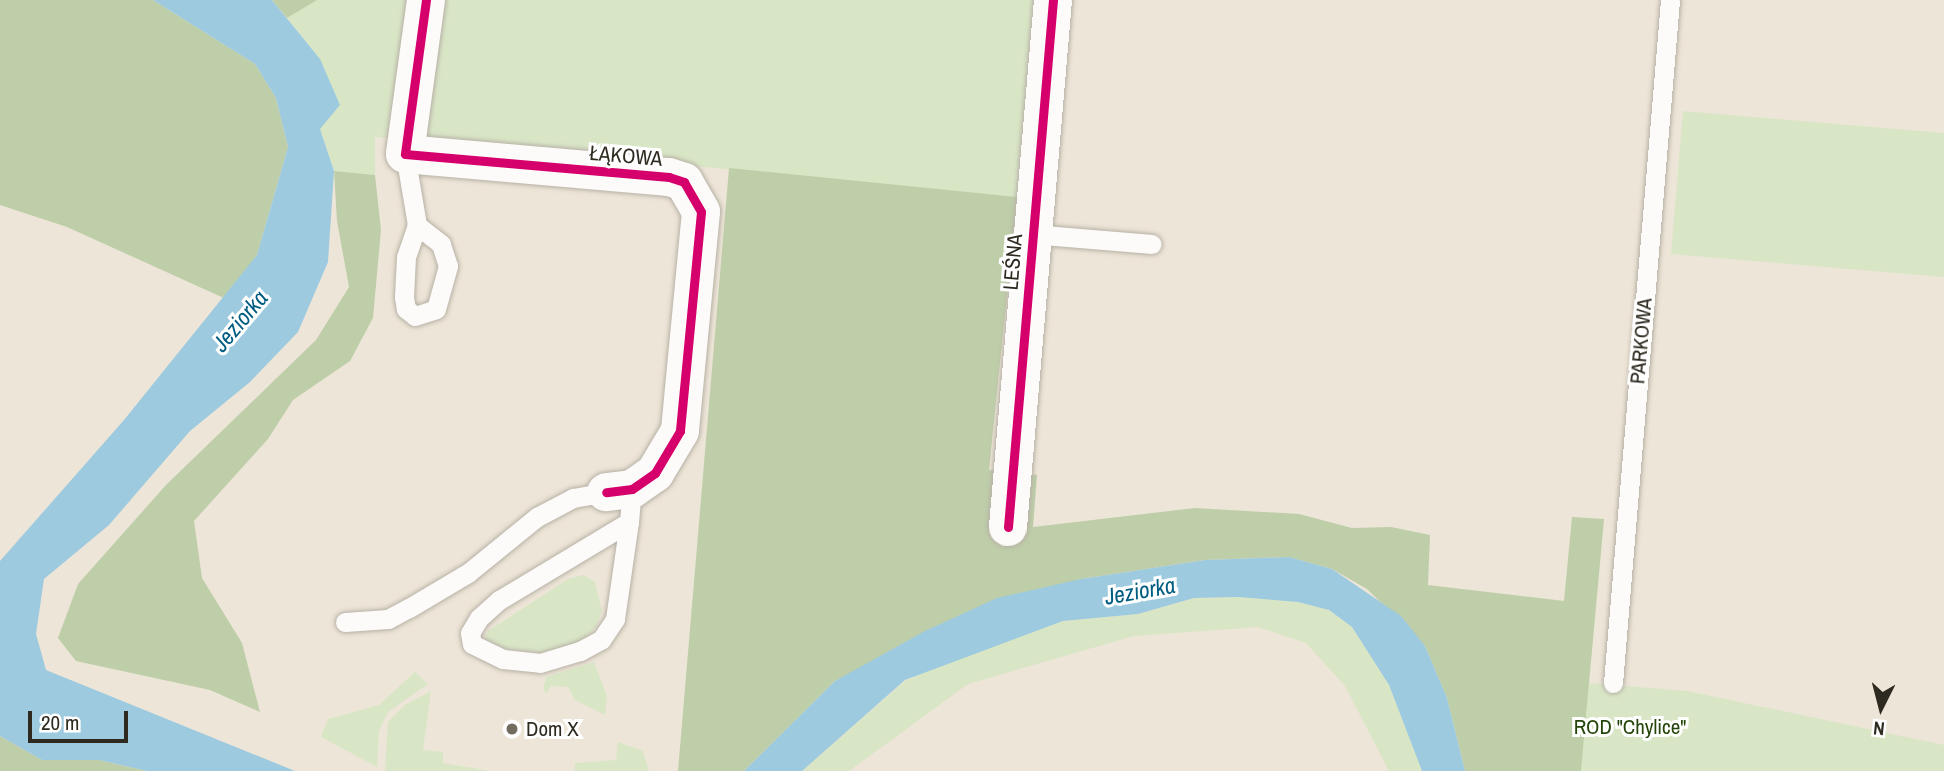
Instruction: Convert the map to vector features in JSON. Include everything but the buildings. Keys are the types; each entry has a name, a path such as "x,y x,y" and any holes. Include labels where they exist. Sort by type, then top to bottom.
{"street":[{"path":"405,154 426,0"},
{"name":"LEŚNA","path":"1008,527 1053,0"},
{"name":"ŁĄKOWA","path":"405,154 670,177 684,182 693,195 701,212 680,431 654,473 622,501"}],"lane":[{"name":"PARKOWA","path":"1613,682 1670,0"},
{"path":"405,154 417,225"},
{"path":"1032,234 1152,244"},
{"path":"345,622 361,623 399,614 468,573 537,517 573,498 622,501"},
{"path":"622,501 615,619 601,640 580,651 540,663 503,659 472,645 475,625 499,600 622,501"}],"green space":[{"path":"0,0 153,0 255,64 276,98 288,147 257,255 226,299 67,227 0,205"},
{"path":"272,0 317,0 287,18"},
{"path":"317,0 408,0 392,138 375,137 375,175 334,171 320,129 320,59 287,18"},
{"path":"439,0 1034,0 1017,197 422,140"},
{"path":"1683,111 1944,133 1944,277 1671,254"},
{"path":"729,168 1017,197 989,470 1037,475 1033,527 1195,508 1299,514 1352,528 1391,527 1430,535 1428,585 1564,601 1572,517 1604,519 1581,771 1465,771 1447,698 1425,646 1367,589 1332,569 1289,557 1205,560 1081,579 835,681 744,771 678,771"},
{"path":"334,171 375,175 381,230 373,318 350,361 293,400 268,439 194,521 202,578 242,643 260,712 210,690 76,661 58,638 78,584 166,485 316,340 349,287 337,221"},
{"path":"583,575 595,582 602,611 596,627 580,643 543,653 493,648 484,642 488,631 568,579"},
{"path":"1238,597 1298,602 1329,610 1352,627 1389,685 1422,771 1389,771 1345,686 1306,643 1258,627 1134,636 968,684 849,771 802,771 905,681 951,661 1063,621 1138,614 1194,598"},
{"path":"594,662 607,696 605,715 575,700 568,687 551,686 547,693 543,690 546,677"},
{"path":"415,672 428,684 388,712 379,731 377,767 321,737 328,719 379,705"},
{"name":"ROD \"Chylice\"","path":"1589,683 1687,691 1944,745 1944,771 1581,771"},
{"path":"431,691 423,750 443,752 443,763 490,771 385,771 388,722 405,705"},
{"path":"0,736 42,760 99,760 147,771 0,771"},
{"path":"618,742 643,751 649,771 575,771 575,763 616,760"}],"water":[{"name":"Jeziorka","path":"153,0 272,0 320,59 340,105 320,129 334,171 328,262 298,332 250,382 190,431 109,525 44,579 36,634 46,670 295,771 147,771 99,760 42,760 0,736 0,561 124,420 257,255 288,147 276,98 255,64"},
{"name":"Jeziorka","path":"1289,557 1332,569 1401,616 1425,646 1447,698 1465,771 1422,771 1389,685 1352,627 1329,610 1298,602 1238,597 1194,598 1138,614 1063,621 905,680 802,771 744,771 835,681 925,631 997,598 1081,579 1205,560"}],"cycle path":[{"path":"426,0 405,154 669,177 684,182 701,212 680,431 655,473 632,489 606,492"},
{"path":"1008,527 1053,0"}],"place":[{"name":"Dom X","path":"512,729"}]}
